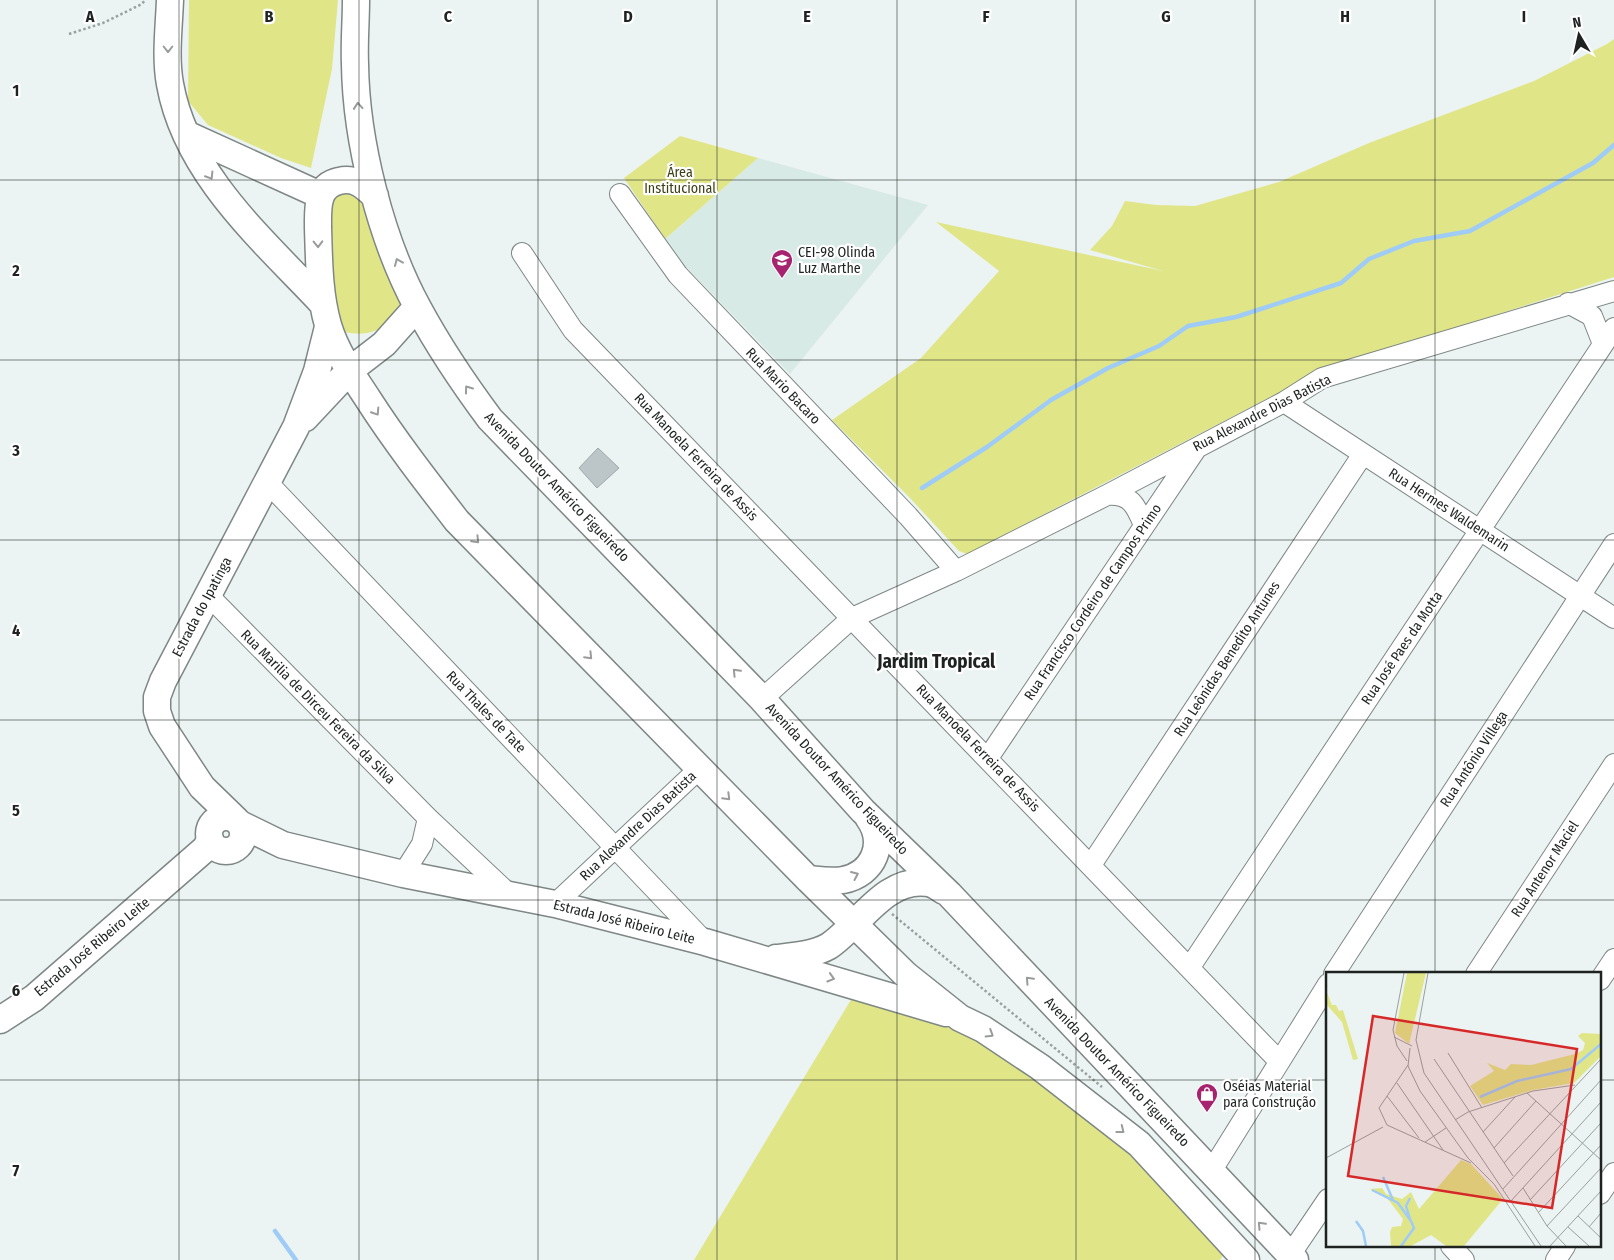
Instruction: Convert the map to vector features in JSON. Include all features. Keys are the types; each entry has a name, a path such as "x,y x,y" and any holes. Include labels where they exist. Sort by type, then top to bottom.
{"main road":[{"path":"170,0 169,83 186,134 212,179 233,210 328,322 354,346 366,347 384,344"},
{"name":"Avenida Doutor Américo Figueiredo","path":"356,0 355,66 359,117 375,196 391,246 417,307 460,378 490,419 762,699 864,811 949,894 1132,1089 1212,1170 1293,1258"},
{"path":"186,134 320,195"},
{"path":"375,196 361,183 352,180 333,183 320,195 318,239 328,322 349,371 412,464 457,521 699,769 906,976 960,1018 983,1029 1040,1067 1139,1144 1246,1260"},
{"path":"349,371 384,344 417,307"},
{"name":"Estrada do Ipatinga","path":"238,822 202,787 162,726 157,711 157,697 296,427 314,379 328,322"},
{"name":"Estrada do Ipatinga","path":"296,427 349,371"},
{"name":"Estrada do Ipatinga","path":"202,787 216,840"},
{"path":"808,879 845,880 858,875 873,862 878,848 877,838 873,824 864,811"},
{"path":"216,840 239,846 242,841 243,829 238,822"},
{"name":"Estrada José Ribeiro Leite","path":"238,822 283,845"},
{"name":"Estrada José Ribeiro Leite","path":"0,1020 34,998 182,871 212,855 216,840 283,845 403,874 556,904 767,959 960,1018"},
{"path":"767,959 821,950 855,924 876,902 911,883 928,882 949,894"},
{"path":"883,951 880,919 885,904 895,890"}],"street":[{"name":"Rua Mario Bacaro","path":"620,194 678,275 908,516 956,571"},
{"name":"Rua Manoela Ferreira de Assis","path":"522,253 573,330 1278,1060"},
{"name":"Rua Alexandre Dias Batista","path":"762,699 852,618 956,571 1107,495 1284,402 1322,378 1568,303 1614,291"},
{"path":"1568,303 1592,316 1609,336"},
{"name":"Rua José Paes da Motta","path":"1190,967 1609,336"},
{"name":"Rua Hermes Waldemarin","path":"1284,402 1614,618"},
{"name":"Rua Francisco Cordeiro de Campos Primo","path":"988,758 1198,446"},
{"name":"Rua Leônidas Benedito Antunes","path":"1091,865 1363,454"},
{"name":"Rua Thales de Tate","path":"268,482 705,942"},
{"path":"1107,495 1119,494 1129,500 1137,508 1144,526"},
{"name":"Rua Antônio Villega","path":"1335,972 1614,544"},
{"name":"Rua Marilia de Dirceu Fereira da Silva","path":"208,595 428,818 511,896"},
{"name":"Rua Antenor Maciel","path":"1477,972 1614,764"},
{"name":"Rua Alexandre Dias Batista","path":"556,904 699,769"},
{"path":"403,874 422,844 428,818"},
{"path":"1602,977 1614,959"},
{"path":"1212,1170 1278,1060 1326,987"},
{"path":"1602,1191 1614,1173"},
{"path":"1293,1258 1326,1201"},
{"path":"1453,1248 1464,1260"},
{"path":"1556,1260 1564,1248"}],"path":[{"path":"69,34 103,23 142,4 145,0"}],"shaded area":[{"name":"CEI-98 Olinda Luz Marthe","path":"758,158 928,205 790,374 681,262 665,239"}],"green space":[{"path":"189,0 338,0 332,69 311,168 281,158 208,125 188,101"},
{"path":"1614,39 1614,277 1321,371 967,554 959,551 909,497 832,420 921,358 999,271 936,222 1163,271 1090,250 1112,226 1125,201 1156,205 1195,206 1279,182 1369,143 1534,81"},
{"name":"Área Institucional","path":"680,136 758,158 665,239 624,178"},
{"path":"360,187 405,306 379,329 372,332 355,333 344,332 335,314 328,210 335,188"},
{"path":"852,998 940,1020 1026,1068 1137,1159 1224,1254 1220,1260 694,1260"}],"building":[{"path":"598,448 619,468 597,488 579,468"}],"waterway":[{"path":"922,488 987,447 1051,400 1108,368 1159,346 1188,326 1236,317 1341,283 1369,259 1414,241 1470,231 1593,163 1614,145"},
{"path":"275,1231 296,1260"}],"place":[{"name":"CEI-98 Olinda Luz Marthe","path":"782,279"},
{"name":"Oséias Material para Construção","path":"1207,1113"}],"district":[{"name":"Jardim Tropical","path":"936,661"}]}
